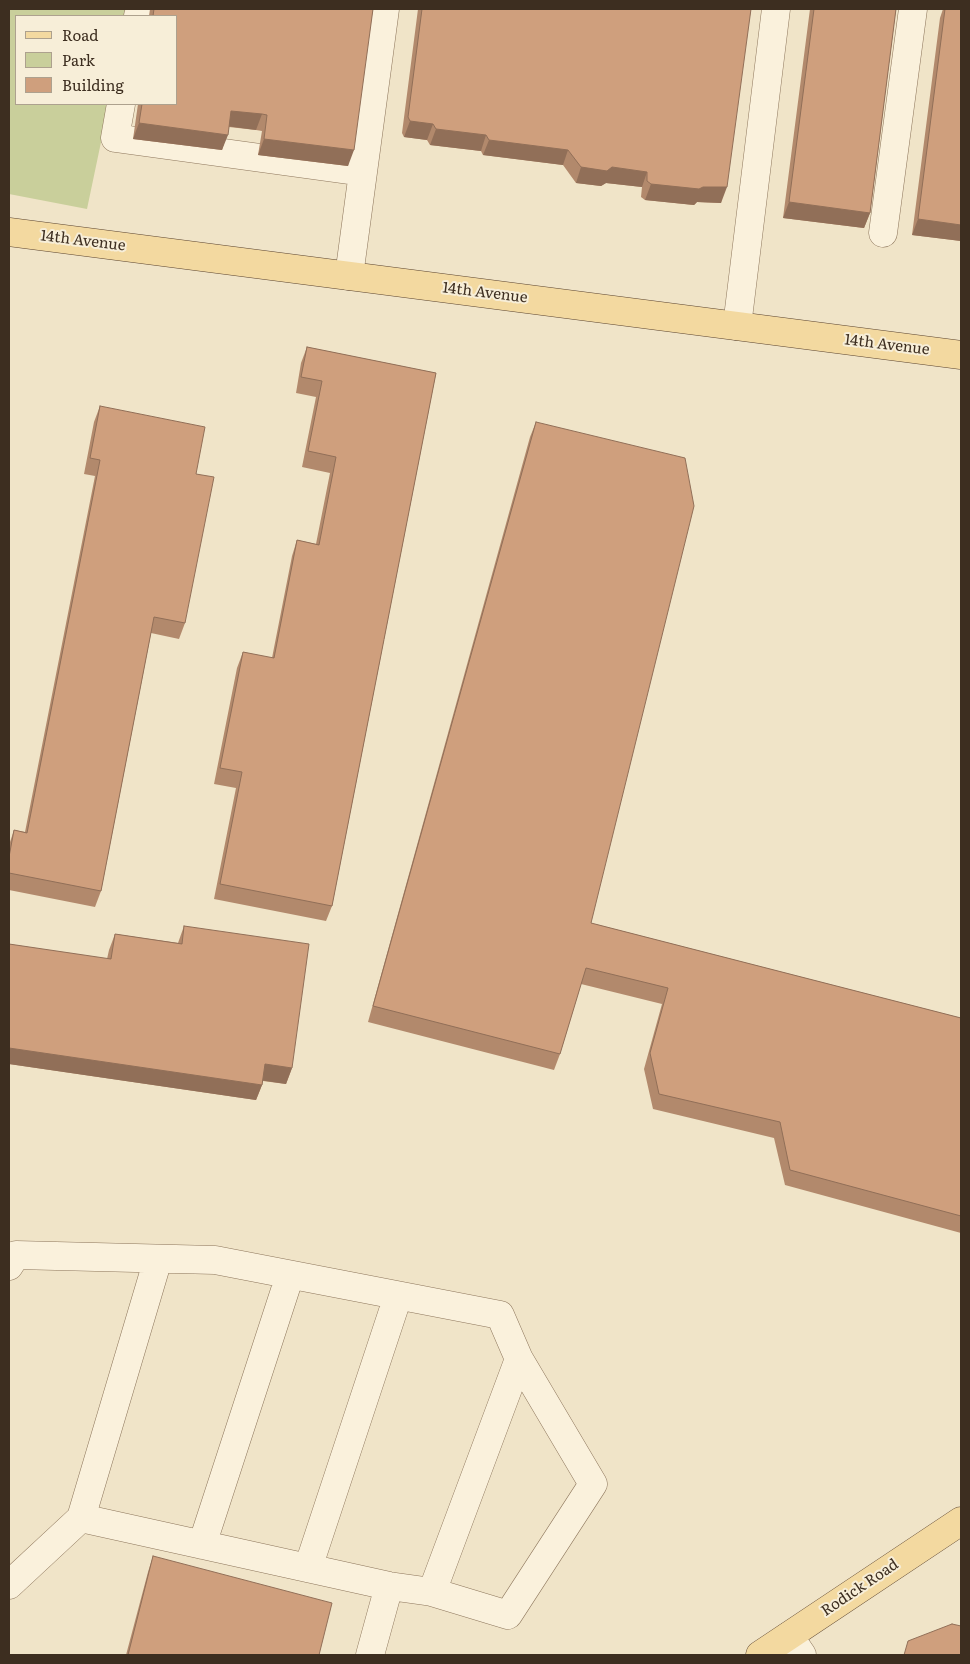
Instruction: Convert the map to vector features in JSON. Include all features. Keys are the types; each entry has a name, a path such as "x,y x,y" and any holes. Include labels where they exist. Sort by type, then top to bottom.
{"main road":[{"name":"14th Avenue","path":"9,232 961,355"},
{"name":"Rodick Road","path":"760,1655 795,1646 961,1520"}],"lane":[{"path":"371,171 385,9"},
{"path":"348,276 371,171 400,9"},
{"path":"737,326 776,9"},
{"path":"883,233 913,9"},
{"path":"121,105 115,138 371,171"},
{"path":"9,1266 16,1255 215,1260 500,1316 519,1359 593,1484 508,1615 432,1592 389,1586 81,1518"},
{"path":"9,1585 81,1518 158,1259"},
{"path":"202,1545 290,1275"},
{"path":"308,1568 398,1296"},
{"path":"432,1592 519,1359"},
{"path":"370,1655 389,1586"}],"green space":[{"path":"9,9 128,9 126,15 15,15 15,105 109,105 87,209 9,194"}],"building":[{"path":"154,9 373,9 354,150 264,139 267,115 262,114 231,111 228,135 139,123 142,105 178,105 178,15 153,15"},
{"path":"422,9 751,9 727,187 703,187 699,189 651,184 647,181 647,172 612,167 607,171 581,167 568,150 489,140 486,135 436,129 433,124 410,121 408,117"},
{"path":"814,9 896,9 870,213 789,202"},
{"path":"945,9 961,9 961,225 918,219"},
{"path":"307,347 436,373 332,906 220,884 242,772 220,768 243,652 274,658 297,540 319,545 336,457 308,451 322,381 301,377"},
{"path":"100,406 205,427 196,474 214,477 185,623 154,617 101,891 9,873 9,857 14,830 27,833 100,460 90,458"},
{"path":"536,422 685,458 694,506 591,923 961,1018 961,1216 790,1170 780,1122 659,1094 650,1053 668,988 586,968 560,1054 373,1006"},
{"path":"184,926 309,944 292,1068 265,1064 262,1085 9,1048 9,944 111,959 115,934 182,944"},
{"path":"153,1556 332,1603 319,1655 128,1655"},
{"path":"952,1624 961,1626 961,1655 904,1655 908,1641"}]}
